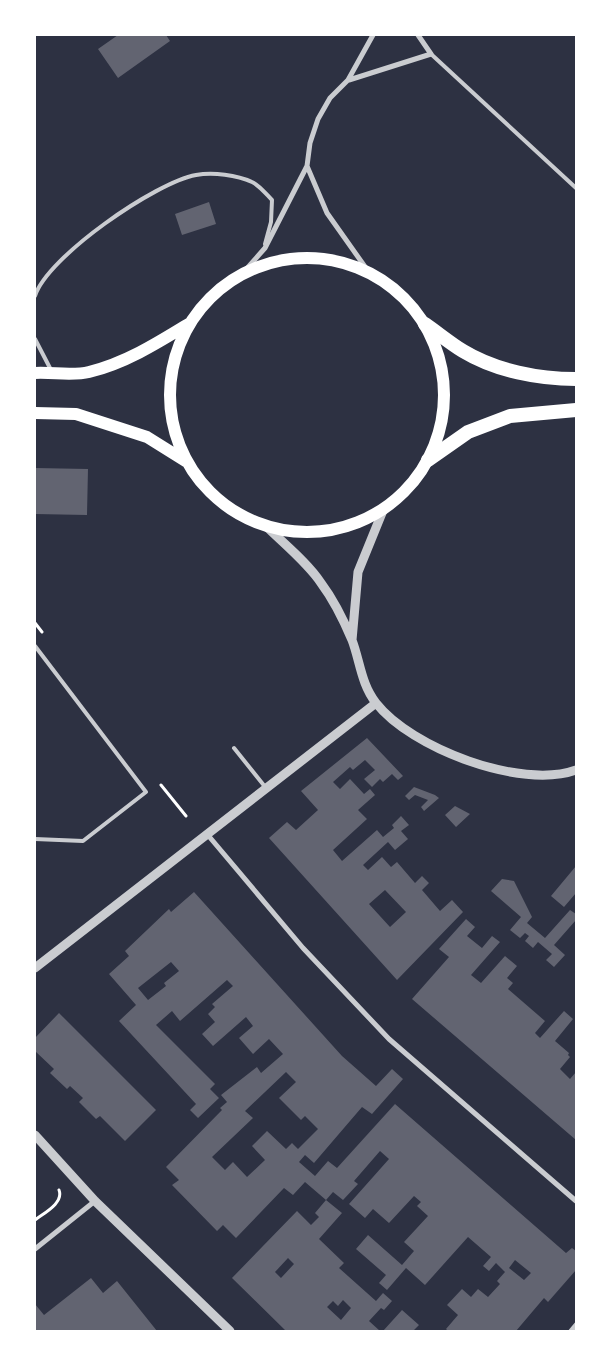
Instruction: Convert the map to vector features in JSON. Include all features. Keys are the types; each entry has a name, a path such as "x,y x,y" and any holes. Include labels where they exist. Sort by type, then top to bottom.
{"highway":[{"path":"425,324 464,352 511,371 557,379 576,379"},
{"path":"428,460 468,432 510,416 576,410"}],"main road":[{"path":"286,259 329,259 368,271 395,288 425,324 436,346 443,371 442,418 428,460 406,490 384,508 351,525 311,532 266,526 239,514 216,498 188,462 173,425 170,399 174,364 179,347 190,323 212,296 242,274 286,259"},
{"path":"35,373 88,372 118,362 154,345 190,323"},
{"path":"35,413 76,414 147,437 188,462"}],"street":[{"path":"242,274 264,248 307,166 310,143 318,118 330,98 348,80 373,35"},
{"path":"348,80 431,54 418,35"},
{"path":"307,166 327,213 368,271"},
{"path":"352,640 358,572 384,508"},
{"path":"266,526 321,582 352,640 362,678 376,703 404,729 441,752 490,768 536,774 576,770"},
{"path":"35,968 376,703"},
{"path":"207,834 303,948 389,1039 576,1201"},
{"path":"35,1135 95,1201 230,1331"},
{"path":"35,1249 95,1201"},
{"path":"571,1331 576,1325"}],"lane":[{"path":"431,54 576,188"},
{"path":"35,296 38,287 56,264 105,223 172,182 197,174 226,175 254,182 272,200 271,222 264,248"},
{"path":"35,339 52,372"},
{"path":"35,646 146,792 83,841 35,839"},
{"path":"234,748 266,788"}],"path":[{"path":"35,1220 56,1204 60,1194 58,1188"}],"building":[{"path":"118,35 166,35 170,41 118,78 98,49"},
{"path":"209,202 216,224 182,235 175,214"},
{"path":"35,468 88,469 87,515 35,514"},
{"path":"367,738 403,776 398,780 392,774 383,782 380,779 372,787 364,779 375,770 365,760 353,770 350,767 333,782 340,789 350,779 364,794 370,789 375,795 358,810 367,819 333,850 342,861 377,830 383,837 394,828 392,825 401,816 409,825 401,831 408,839 395,850 388,842 363,865 368,870 382,857 391,867 397,862 415,883 422,876 429,883 422,890 440,911 452,900 463,912 397,980 269,838 287,822 296,830 318,810 301,791","holes":["385,890 406,912 390,927 369,904"]},
{"path":"414,787 439,798 424,811 421,807 428,800 415,795 409,800 405,796"},
{"path":"455,806 470,814 456,827 445,815"},
{"path":"576,866 576,893 564,907 551,896"},
{"path":"502,879 514,881 532,917 527,923 545,938 570,910 576,914 576,920 554,945 565,955 554,967 546,960 552,954 538,942 533,948 525,941 529,936 525,933 520,938 510,930 521,917 491,891"},
{"path":"194,892 342,1056 376,1086 392,1069 403,1079 372,1114 362,1107 314,1163 305,1155 299,1162 315,1176 328,1161 337,1168 395,1104 566,1253 572,1248 576,1251 576,1270 548,1302 544,1298 516,1331 448,1331 446,1329 458,1315 447,1305 462,1289 471,1297 478,1289 488,1297 500,1284 497,1281 505,1272 496,1263 489,1271 483,1266 491,1257 468,1237 425,1285 406,1268 387,1290 379,1283 386,1275 356,1249 368,1235 402,1265 414,1251 404,1242 428,1216 417,1206 421,1202 414,1196 389,1223 373,1209 365,1218 349,1204 389,1159 380,1151 354,1181 358,1184 343,1200 333,1192 326,1200 305,1182 293,1195 284,1188 236,1238 223,1225 217,1231 172,1185 179,1180 166,1167 222,1110 220,1108 227,1102 221,1095 257,1067 261,1073 283,1054 269,1039 253,1054 239,1038 253,1026 246,1017 213,1046 202,1034 215,1022 208,1014 215,1007 212,1004 233,986 227,980 180,1021 172,1011 156,1025 215,1084 210,1089 219,1098 198,1118 190,1110 196,1104 119,1021 136,1005 109,974 129,956 125,951 169,909 171,912","holes":["171,962 179,971 164,983 166,986 148,1000 138,988","286,1072 296,1082 279,1098 301,1120 305,1116 318,1129 298,1149 292,1143 286,1149 267,1131 252,1146 265,1160 247,1177 233,1162 225,1170 212,1157 253,1118 245,1111","515,1260 531,1273 524,1280 509,1268"]},
{"path":"466,919 475,927 467,936 482,948 492,936 500,942 471,975 481,983 505,956 517,966 507,978 513,983 508,989 545,1021 535,1033 540,1038 564,1011 573,1019 555,1041 569,1053 570,1057 560,1069 570,1079 576,1072 576,1140 412,999 449,957 439,949"},
{"path":"59,1013 156,1110 125,1141 100,1116 96,1119 79,1102 83,1098 70,1086 67,1089 50,1073 54,1069 35,1051 35,1038"},
{"path":"326,1200 342,1213 319,1239 344,1263 339,1268 376,1301 383,1293 392,1301 384,1310 381,1308 369,1321 380,1331 286,1331 232,1278 297,1211 311,1225 319,1217 315,1213","holes":["288,1258 294,1264 281,1278 275,1272","343,1300 351,1308 341,1320 327,1307 333,1301 338,1306"]},
{"path":"91,1278 103,1293 117,1281 157,1331 35,1331 35,1304 44,1315"},
{"path":"402,1310 419,1325 413,1331 383,1331"}]}
